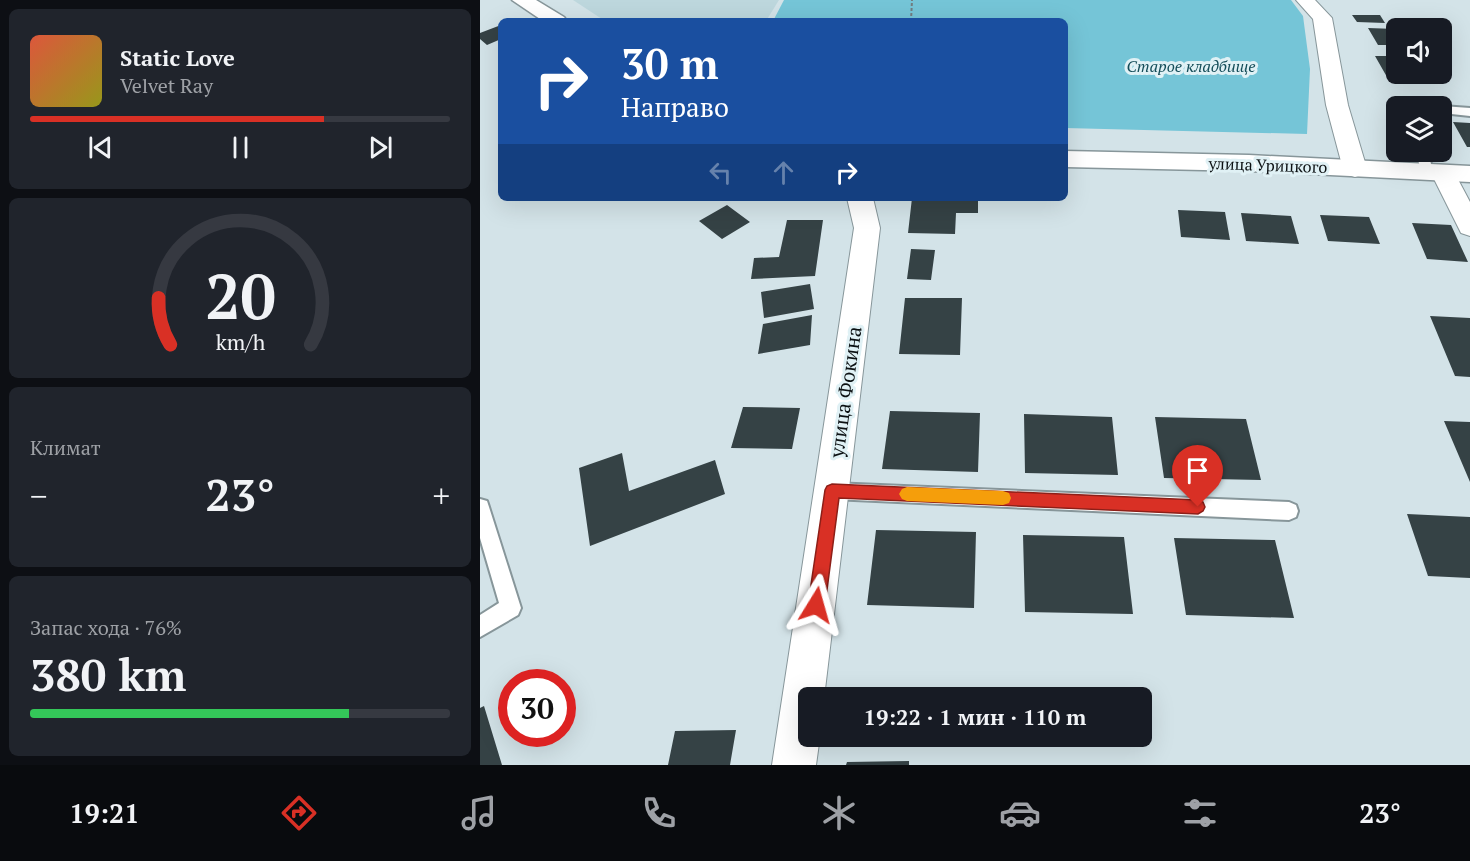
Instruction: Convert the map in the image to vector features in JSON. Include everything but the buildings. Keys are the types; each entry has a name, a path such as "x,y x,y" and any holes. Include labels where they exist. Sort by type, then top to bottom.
{"street":[{"path":"522,0 552,18"},
{"path":"1305,0 1322,18 1337,105 1355,168"},
{"name":"улица Урицкого","path":"1068,159 1355,168 1430,166 1470,174"},
{"path":"1430,166 1470,227"},
{"name":"улица Фокина","path":"794,765 867,228 861,201"}],"lane":[{"path":"1452,111 1470,112"},
{"path":"832,490 1289,510"},
{"path":"480,507 511,608 480,627"}],"path":[{"path":"911,18 912,0"}],"shaded area":[{"path":"573,0 779,0 768,18 600,18"}],"green space":[{"name":"Старое кладбище","path":"784,0 1291,0 1303,16 1310,69 1307,134 1068,128 1068,18 775,18"}],"slow traffic":[{"path":"907,494 1003,498"}],"route":[{"path":"816,605 832,490 1198,507"}]}
